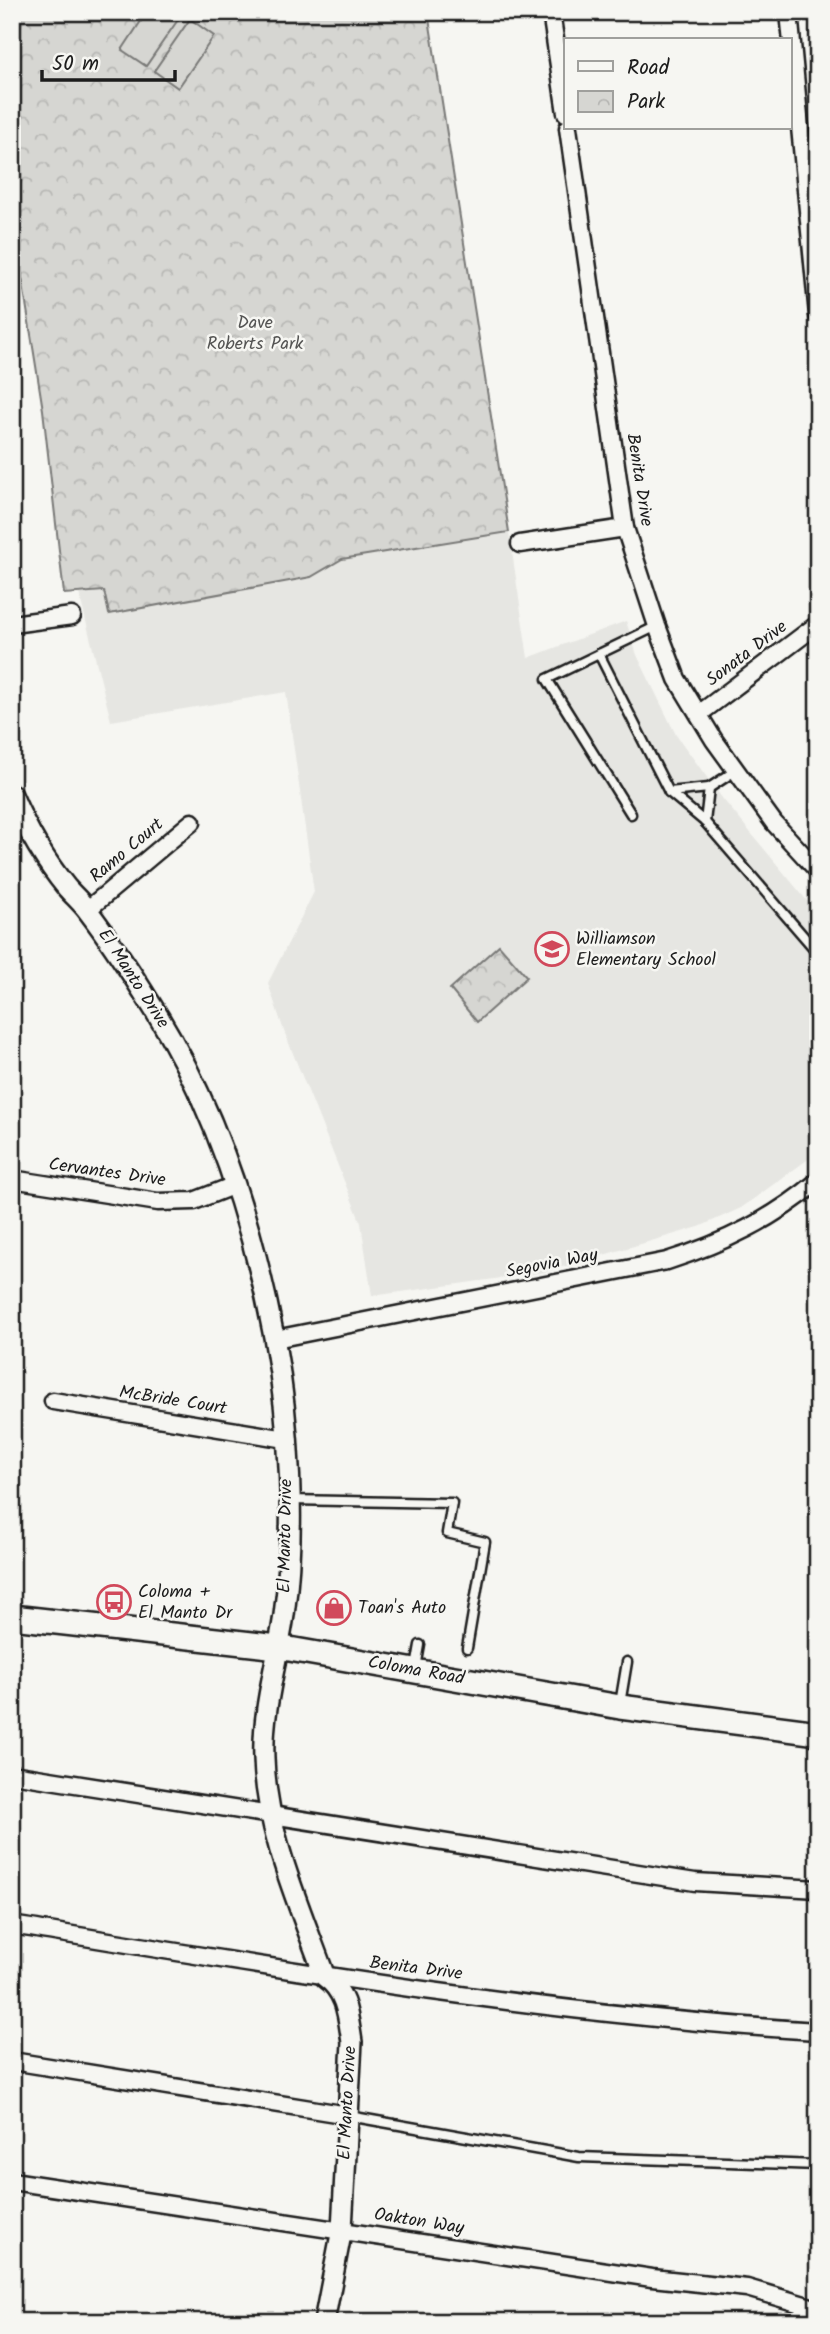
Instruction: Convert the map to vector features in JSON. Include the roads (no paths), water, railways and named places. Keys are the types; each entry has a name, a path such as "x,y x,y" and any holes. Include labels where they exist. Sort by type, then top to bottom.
{"main road":[{"name":"Coloma Road","path":"12,1617 278,1647 620,1707 818,1733"}],"street":[{"path":"551,12 564,100"},
{"path":"789,12 791,38"},
{"path":"792,43 818,315"},
{"name":"Benita Drive","path":"568,130 625,527 657,626 677,679 735,771 774,823 818,871"},
{"path":"520,544 625,527"},
{"path":"12,624 72,616"},
{"name":"Sonata Drive","path":"699,714 818,624"},
{"name":"El Manto Drive","path":"12,795 45,857 87,909 152,1005 187,1066 216,1128 235,1185 275,1339 286,1439 289,1500 284,1614 264,1727 264,1761 271,1814 326,1977 339,1986 348,2015 352,2042 342,2229 324,2322"},
{"name":"Ramo Court","path":"87,909 192,822"},
{"name":"Cervantes Drive","path":"12,1179 158,1202 194,1201 235,1185"},
{"name":"Segovia Way","path":"275,1339 667,1261 704,1250 750,1229 818,1181"},
{"name":"McBride Court","path":"53,1401 286,1439"},
{"path":"12,1774 271,1814 335,1828 695,1882 818,1889"},
{"name":"Benita Drive","path":"12,1925 326,1977 657,2019 818,2031"},
{"path":"12,2061 348,2115"},
{"name":"Oakton Way","path":"12,2181 641,2276 747,2288 818,2309"}],"lane":[{"path":"631,814 547,679 657,626"},
{"path":"599,654 669,792 705,822 818,953"},
{"path":"669,792 709,788 735,771"},
{"path":"705,822 709,788"},
{"path":"289,1500 452,1503 447,1533 485,1542 467,1648"},
{"path":"416,1671 420,1644"},
{"path":"620,1707 627,1662"},
{"path":"348,2115 579,2157 818,2165"}],"place":[{"name":"Williamson Elementary School","path":"552,949"},
{"name":"Coloma + El Manto Dr","path":"114,1602"},
{"name":"Toan's Auto","path":"334,1608"}],"park label":[{"name":"Dave Roberts Park","path":"255,333"}]}
